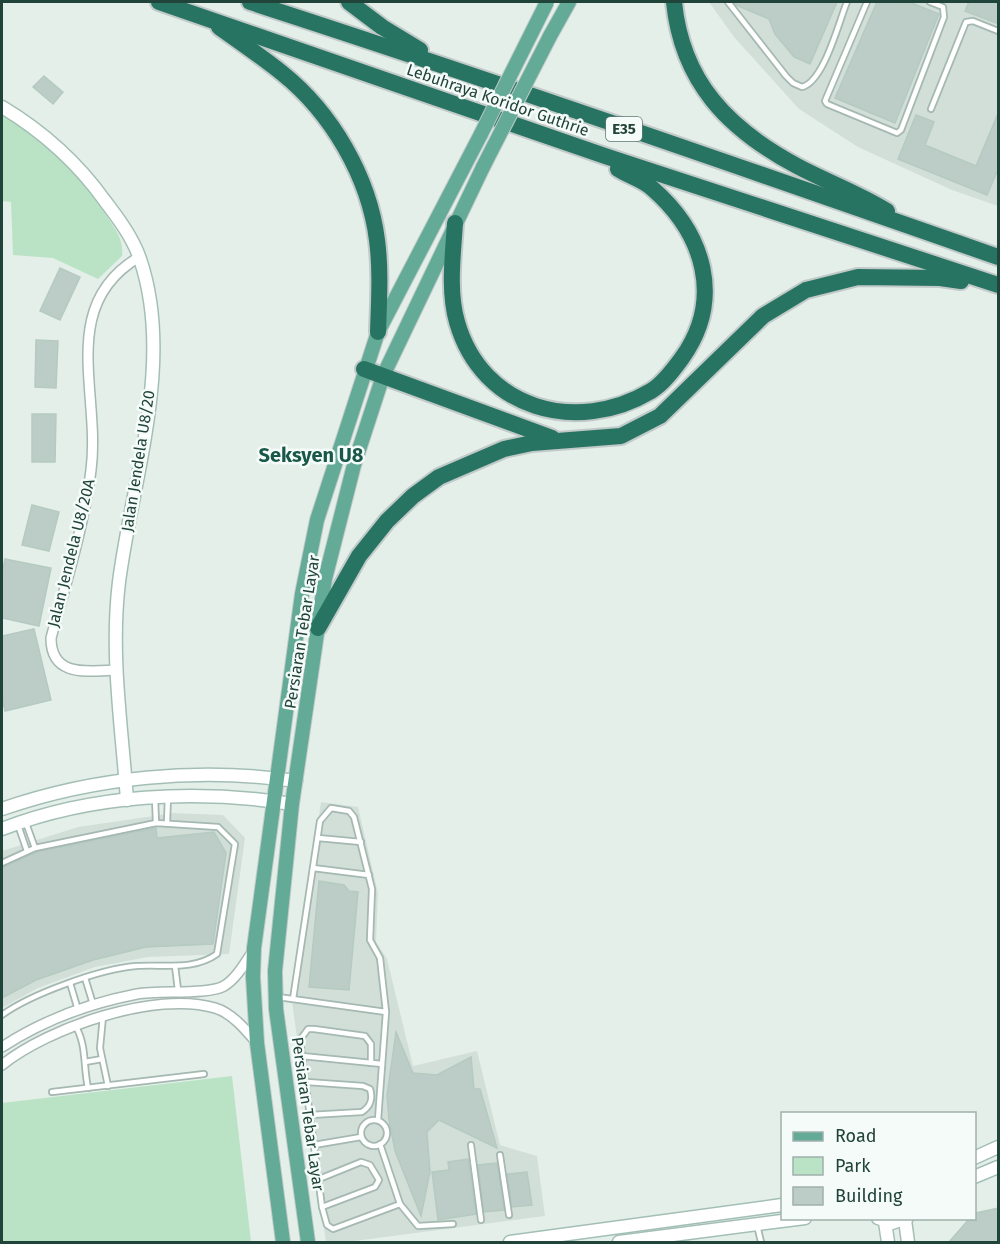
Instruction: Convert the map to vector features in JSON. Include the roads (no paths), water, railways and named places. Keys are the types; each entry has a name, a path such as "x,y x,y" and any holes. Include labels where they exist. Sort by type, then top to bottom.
{"highway":[{"name":"Lebuhraya Koridor Guthrie","path":"159,2 605,156 999,286"},
{"name":"Lebuhraya Koridor Guthrie","path":"250,2 450,67 999,257"},
{"path":"349,2 382,27 450,67"},
{"path":"674,2 688,61 711,101 747,136 798,167 868,200 911,226"},
{"path":"206,18 283,74 321,112 349,155 366,194 377,239 378,332"},
{"path":"455,223 452,277 456,322 480,368 503,390 529,404 547,410 583,414 608,410 627,403 654,390 692,344 703,309 704,280 692,233 678,215 652,187 619,170 605,156"},
{"path":"318,628 359,556 387,521 413,496 440,477 504,449 532,443 621,436 660,416 763,316 806,290 858,277 940,278 999,286"},
{"path":"364,369 564,442"}],"main road":[{"name":"Persiaran Tebar Layar","path":"283,1242 257,1043 253,977 254,948 302,594 317,520 364,369 378,332 464,170 547,2"},
{"name":"Persiaran Tebar Layar","path":"308,1242 275,997 275,971 292,804 325,579 354,465 383,376 455,223 569,2"}],"street":[{"name":"Jalan Jendela U8/20","path":"2,107 37,130 84,174 121,224 139,257 150,306 151,365 146,429 119,584 117,670 127,800"},
{"name":"Jalan Jendela U8/20A","path":"117,670 76,671 64,666 55,659 51,649 51,638 86,505 92,468 92,422 87,366 93,315 97,300 113,275 139,257"},
{"path":"2,809 71,789 125,780 178,776 278,778 296,781"},
{"path":"2,829 21,822 127,800 168,797 292,804"},
{"path":"2,1047 27,1030 94,1005 138,994 178,990 211,990 224,986 238,972 254,948"},
{"path":"2,1065 38,1041 75,1025 103,1016 168,1005 214,1008 224,1012 257,1043"},
{"path":"976,1158 999,1147"},
{"path":"976,1177 999,1167"},
{"path":"510,1242 781,1205"},
{"path":"619,1242 791,1220"},
{"path":"881,1220 888,1242"},
{"path":"906,1220 908,1242"}],"lane":[{"path":"728,2 786,76 793,83 802,87 811,83 820,73 847,2"},
{"path":"867,2 825,101 827,104 897,133 901,130 944,17 943,7 931,2"},
{"path":"931,108 966,22 973,21 999,31"},
{"path":"167,822 168,797"},
{"path":"155,798 156,823"},
{"path":"293,999 320,821 326,810 342,808 354,817 373,896 370,940 380,958 386,1012 378,1120"},
{"path":"21,822 35,848"},
{"path":"21,822 27,851"},
{"path":"2,863 35,848 167,822 218,827 235,844 217,954 206,962 175,966 135,966 85,978 16,1004 2,1014"},
{"path":"318,838 361,842"},
{"path":"313,868 369,875"},
{"path":"175,966 178,990"},
{"path":"85,978 94,1005"},
{"path":"70,983 78,1010"},
{"path":"275,997 386,1012"},
{"path":"103,1016 100,1034 102,1059 108,1086"},
{"path":"75,1025 82,1037 88,1088"},
{"path":"371,1063 371,1044 365,1036 308,1029 300,1040 322,1207 327,1225 333,1229 400,1204"},
{"path":"302,1056 382,1064"},
{"path":"85,1062 102,1059"},
{"path":"52,1092 204,1074"},
{"path":"307,1082 363,1086 369,1089 372,1097 370,1104 362,1112 310,1115"},
{"path":"373,1120 384,1124 386,1132 380,1144 366,1145 361,1137 363,1128 373,1120"},
{"path":"314,1145 361,1137"},
{"path":"380,1144 400,1204 418,1226 453,1224"},
{"path":"471,1144 481,1220"},
{"path":"500,1155 509,1215"},
{"path":"319,1179 361,1162 370,1166 379,1180 375,1187 322,1207"},
{"path":"757,1225 761,1242"}],"district":[{"name":"Seksyen U8","path":"311,455"}]}
